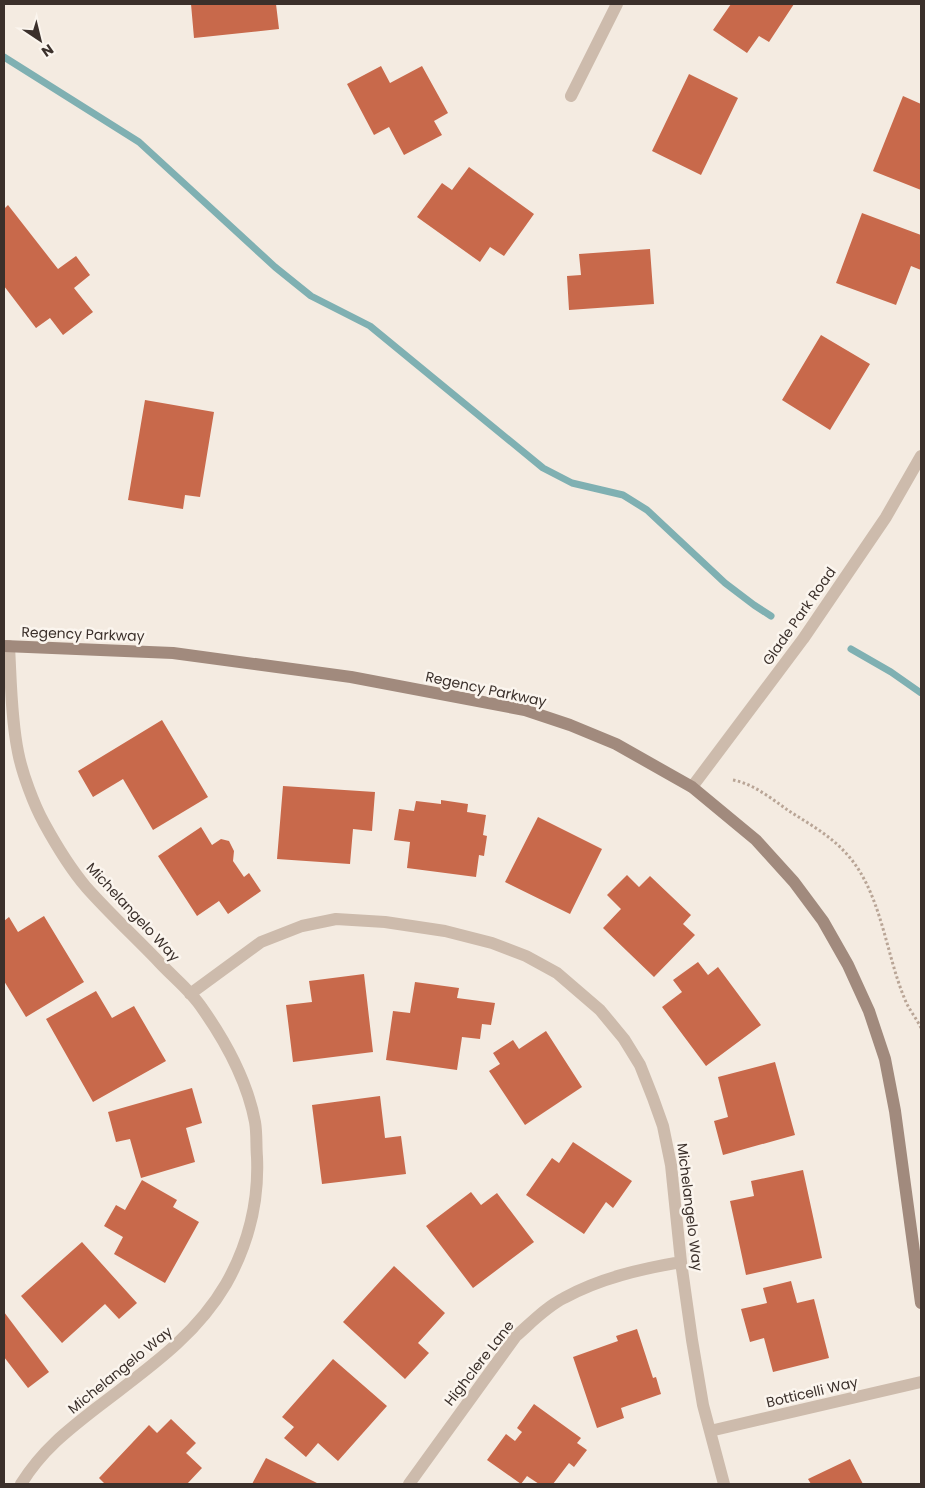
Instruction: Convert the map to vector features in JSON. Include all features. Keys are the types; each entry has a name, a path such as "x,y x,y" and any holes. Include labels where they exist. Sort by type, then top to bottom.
{"street":[{"path":"571,96 617,4"},
{"name":"Glade Park Road","path":"692,787 808,631 886,517 921,456"},
{"name":"Regency Parkway","path":"6,646 173,653 350,677 525,710 570,725 616,744 692,787 756,840 794,882 823,921 848,965 870,1011 885,1059 895,1111 921,1303"},
{"name":"Michelangelo Way","path":"6,646 18,754 43,821 62,854 86,886 201,1006 234,1059 247,1092 255,1124 257,1173 253,1214 244,1246 226,1283 205,1315 184,1338 162,1357 46,1450 20,1484"},
{"name":"Michelangelo Way","path":"190,994 261,942 302,926 336,920 385,922 445,931 492,943 534,960 557,973 600,1010 624,1039 640,1066 654,1098 663,1126 670,1157 681,1262 703,1405 724,1484"},
{"name":"Highclere Lane","path":"409,1484 516,1336 538,1316 563,1298 593,1284 627,1273 681,1262"},
{"name":"Botticelli Way","path":"710,1431 921,1382"}],"path":[{"path":"733,780 745,782 825,834 845,852 861,874 873,898 906,1003 921,1028"}],"building":[{"path":"191,4 276,4 279,29 194,38"},
{"path":"731,4 794,4 769,42 759,36 747,53 713,30"},
{"path":"381,66 390,83 422,66 448,113 434,121 442,135 404,155 389,127 374,135 347,84"},
{"path":"689,74 738,98 701,175 652,151"},
{"path":"903,96 921,104 921,190 873,171"},
{"path":"469,167 534,214 504,256 490,247 480,262 417,217 442,183 452,190"},
{"path":"8,205 58,269 76,256 90,275 74,288 93,312 63,335 50,318 36,328 4,286 4,209"},
{"path":"862,213 921,235 921,270 911,266 896,305 836,283"},
{"path":"650,249 654,304 569,310 567,276 581,275 579,254"},
{"path":"821,335 870,364 830,430 782,400"},
{"path":"145,400 214,412 200,497 185,495 183,509 128,500"},
{"path":"162,720 208,797 153,830 123,779 93,797 78,771"},
{"path":"283,786 375,792 372,831 353,829 350,864 277,859"},
{"path":"441,800 468,804 467,812 486,815 483,835 487,836 484,856 479,855 476,877 407,868 410,842 394,840 399,809 414,811 416,801 441,804"},
{"path":"538,817 602,849 570,914 505,882"},
{"path":"201,827 212,845 221,839 229,841 234,851 233,861 244,877 249,873 261,891 228,914 219,901 197,916 158,856"},
{"path":"627,875 639,887 650,876 691,915 683,924 695,935 654,977 603,928 621,909 607,895"},
{"path":"44,916 84,982 26,1017 4,981 4,921 9,917 18,932"},
{"path":"698,962 708,975 718,967 761,1025 706,1066 662,1007 682,992 673,980"},
{"path":"364,974 373,1052 293,1062 286,1005 312,1002 309,981"},
{"path":"415,982 459,988 457,998 495,1003 491,1025 482,1024 480,1039 462,1037 457,1070 386,1060 393,1011 410,1013"},
{"path":"96,991 112,1018 134,1006 166,1061 93,1102 46,1019"},
{"path":"546,1031 582,1087 525,1125 489,1071 500,1064 493,1053 513,1040 519,1049"},
{"path":"775,1062 795,1135 723,1155 714,1121 728,1117 718,1077"},
{"path":"192,1088 202,1123 186,1128 195,1162 141,1178 130,1139 116,1142 108,1112"},
{"path":"380,1096 385,1138 401,1136 406,1174 322,1184 312,1105"},
{"path":"573,1142 632,1181 613,1208 606,1202 584,1234 526,1195 552,1158 559,1163"},
{"path":"803,1170 822,1258 746,1275 730,1201 754,1196 751,1181"},
{"path":"142,1180 177,1200 173,1207 199,1222 165,1283 114,1254 123,1237 104,1226 116,1205 125,1210"},
{"path":"471,1192 481,1205 497,1193 534,1242 473,1288 426,1226"},
{"path":"82,1242 137,1303 119,1319 105,1304 62,1343 21,1296"},
{"path":"394,1266 445,1313 418,1343 429,1353 405,1379 343,1322"},
{"path":"791,1281 797,1303 814,1299 829,1358 773,1372 764,1338 750,1342 741,1309 767,1303 763,1288"},
{"path":"4,1312 49,1372 28,1388 4,1357"},
{"path":"637,1329 653,1378 656,1377 661,1394 621,1408 624,1418 597,1428 573,1357 618,1341 616,1336"},
{"path":"333,1359 387,1406 338,1461 318,1443 306,1457 284,1438 294,1427 282,1417"},
{"path":"534,1404 581,1438 577,1443 587,1450 574,1467 569,1463 553,1484 539,1484 527,1476 521,1484 487,1460 506,1434 515,1441 522,1432 517,1428"},
{"path":"171,1419 196,1443 186,1453 202,1468 187,1484 105,1484 99,1478 149,1425 157,1433"},
{"path":"266,1458 319,1484 252,1484"},
{"path":"850,1459 863,1484 811,1484 808,1479"}],"waterway":[{"path":"4,57 139,142 275,267 311,296 370,326 543,468 572,483 623,495 647,510 725,583 771,616"},
{"path":"851,649 891,672 921,693"}]}
